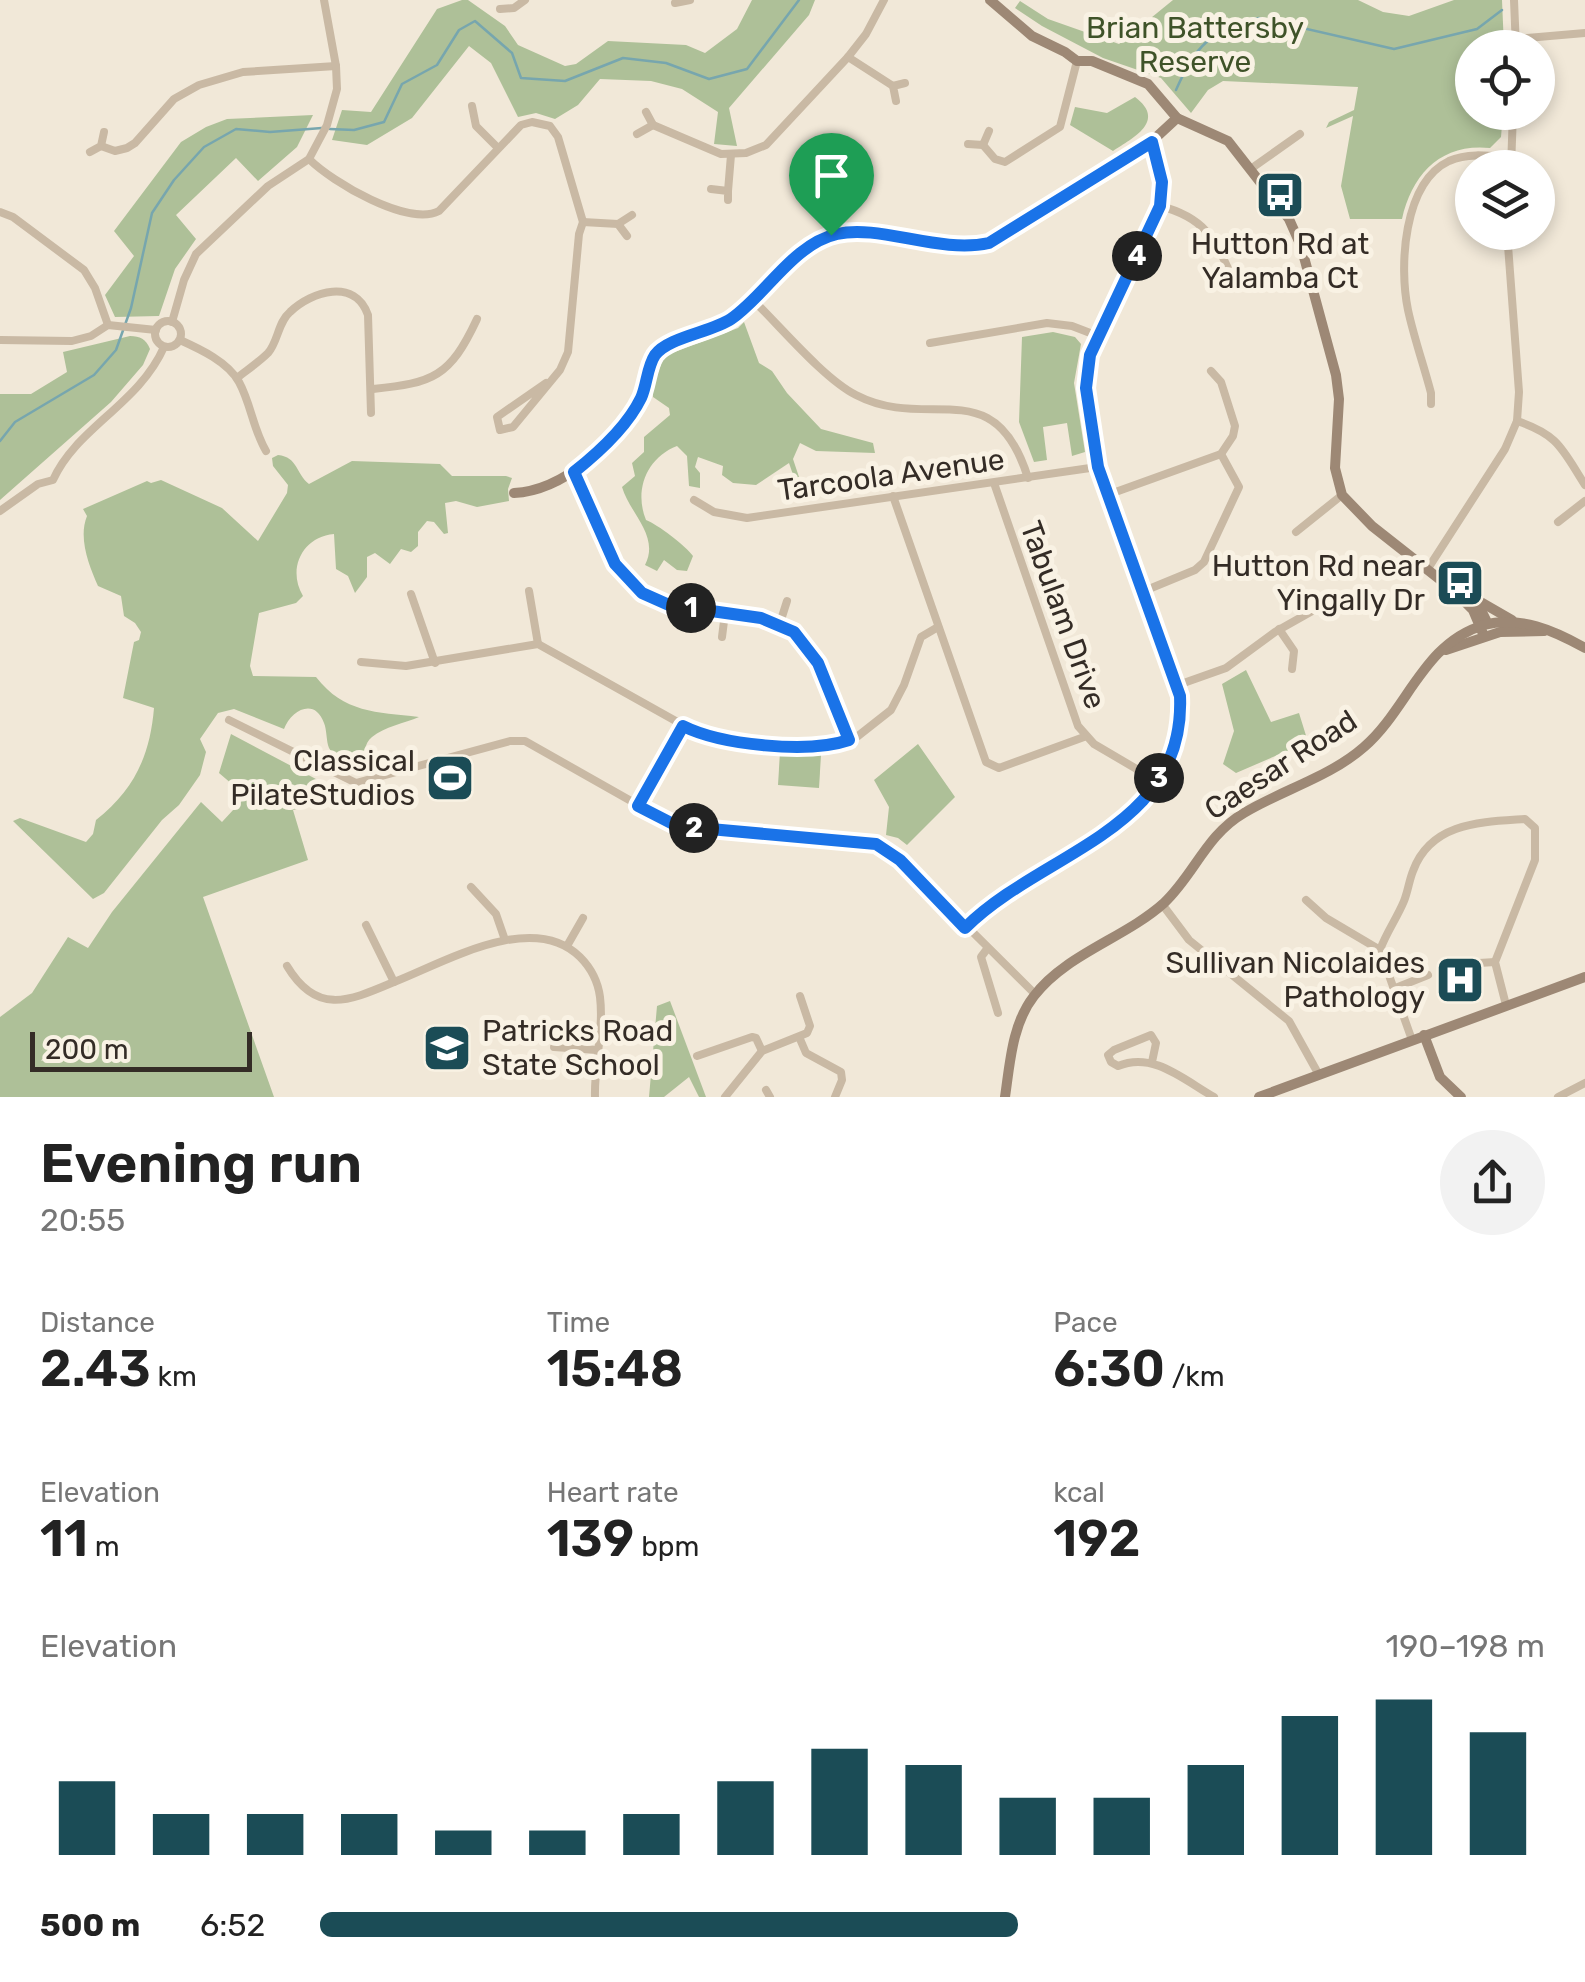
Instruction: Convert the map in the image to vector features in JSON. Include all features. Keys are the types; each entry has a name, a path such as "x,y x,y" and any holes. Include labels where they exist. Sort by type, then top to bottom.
{"street":[{"path":"500,9 514,8 525,0"},
{"path":"676,3 690,0"},
{"path":"646,112 653,126 708,151 731,155 766,145 848,57 884,0"},
{"path":"990,0 1032,36 1066,52 1076,62 1092,62 1148,84 1177,118 1228,141 1252,168 1302,246 1338,388 1336,468 1342,495 1372,526 1468,600 1514,622 1537,625 1585,648"},
{"path":"1514,0 1515,30"},
{"path":"172,322 196,254 281,175 308,160 321,138 333,110 336,66 322,3"},
{"path":"1555,37 1585,33"},
{"path":"848,57 893,86 896,101"},
{"path":"983,144 995,159 1005,162 1051,136 1063,121 1076,62"},
{"path":"101,146 114,151 127,148 182,92 230,74 336,66"},
{"path":"893,86 905,82"},
{"path":"472,106 476,126 498,148"},
{"path":"460,120 474,118"},
{"path":"514,494 537,490 574,472 594,456 633,411 661,349 722,325 813,244 842,232 967,247 989,243 1152,142 1177,118"},
{"path":"308,160 336,183 408,213 429,216 440,210 526,123 550,126 558,137 583,222 568,352 560,370 512,427 500,430 497,416 546,384"},
{"path":"637,134 653,126"},
{"path":"983,144 989,131"},
{"path":"90,152 101,146 104,132"},
{"path":"1252,168 1300,134"},
{"path":"965,928 990,906 1136,810 1176,748 1180,730 1178,686 1098,467 1086,376 1098,336 1160,206 1162,182 1152,142"},
{"path":"968,144 983,144"},
{"path":"711,190 728,195 731,155"},
{"path":"1431,404 1432,393 1406,295 1405,261 1414,203 1430,176 1455,160"},
{"path":"1160,206 1182,212 1200,224 1223,255 1232,278"},
{"path":"0,212 84,270 108,325"},
{"path":"583,222 618,224 632,216"},
{"path":"618,224 627,236"},
{"path":"1427,570 1505,449 1517,421 1519,392 1508,250"},
{"path":"237,378 272,349 292,310 323,294 343,290 362,301 368,314 371,414"},
{"path":"754,300 856,396 894,407 962,410 992,420 1010,436 1028,478"},
{"path":"373,389 420,384 442,372 478,318"},
{"path":"164,322 172,322 180,328 180,340 172,347 164,346 156,338 156,330 164,322"},
{"path":"930,343 1048,323 1072,326 1098,336"},
{"path":"0,340 72,342 108,325 156,330"},
{"path":"180,340 203,350 237,378 266,451"},
{"path":"0,511 29,489 52,480 71,450 140,385 164,346"},
{"path":"1110,494 1222,454 1234,436 1235,426 1220,382 1211,371"},
{"path":"1517,421 1555,438 1585,485"},
{"path":"1144,591 1196,570 1204,562 1239,487 1222,454"},
{"name":"Tarcoola Avenue","path":"694,500 714,512 747,518 1098,467"},
{"path":"574,472 615,564 642,593 669,605 780,623 806,644 818,663 849,740"},
{"name":"Tabulam Drive","path":"994,483 1078,726 1084,736 1157,781"},
{"path":"1296,532 1342,495"},
{"path":"893,496 982,754 993,768 1084,736"},
{"path":"1558,522 1585,501"},
{"path":"528,591 538,644"},
{"path":"412,594 435,662"},
{"path":"1468,600 1486,630"},
{"path":"1462,634 1468,618 1468,600"},
{"path":"780,623 787,601"},
{"path":"1178,686 1226,668 1314,610"},
{"path":"722,637 725,613"},
{"path":"1486,630 1514,622"},
{"path":"360,662 406,666 538,644 683,726 710,737 824,747 866,731 891,710 921,637 938,628"},
{"path":"1279,630 1294,651 1292,670"},
{"path":"1486,630 1544,631"},
{"name":"Caesar Road","path":"1005,1097 1015,1036 1035,994 1061,971 1162,904 1223,828 1363,748 1420,672 1462,634 1486,630"},
{"name":"Caesar Road","path":"1445,651 1486,630"},
{"path":"229,720 356,782 510,741 526,741 677,826 876,844 900,860 1035,994"},
{"path":"638,806 683,726"},
{"path":"1380,950 1403,903 1413,871 1432,843 1452,829 1470,823 1526,820 1532,823 1536,860 1495,962 1506,1004"},
{"path":"470,887 496,914 505,940"},
{"path":"1306,900 1326,918 1380,950 1412,1040"},
{"path":"1162,904 1189,940 1289,1021 1318,1075"},
{"path":"566,946 583,918"},
{"path":"366,925 394,982"},
{"path":"287,966 300,987 323,998 346,1000 505,940 540,936 566,946 584,962 597,984 600,1006 595,1097"},
{"path":"987,949 981,957 998,1013"},
{"path":"1463,964 1495,962"},
{"path":"1392,989 1428,976"},
{"path":"1259,1097 1585,977"},
{"path":"730,1095 762,1052 800,1038 810,1026 800,996"},
{"path":"1152,1062 1156,1040 1151,1034 1108,1056 1118,1066 1135,1059 1152,1062 1211,1096"},
{"path":"1424,1035 1440,1077 1461,1097"},
{"path":"697,1056 752,1037 762,1052"},
{"path":"800,1038 806,1052 840,1072 842,1080 835,1097"},
{"path":"554,1046 597,1050"},
{"path":"1558,1097 1585,1082"}],"green space":[{"path":"468,0 505,26 518,45 565,66 576,64 608,41 686,45 705,53 737,29 752,0 815,0 809,15 729,108 737,146 714,144 718,112 682,89 651,81 600,79 578,105 555,119 536,113 518,117 491,63 469,46 412,118 367,145 332,140 342,110 371,112 437,9"},
{"name":"Brian Battersby Reserve","path":"1173,0 1358,0 1383,12 1409,16 1454,0 1502,0 1503,30 1455,30 1455,130 1502,130 1501,137 1490,148 1455,150 1431,165 1413,188 1402,219 1350,219 1341,186 1353,116 1326,128 1329,122 1354,110 1358,87 1223,81 1208,90 1191,113 1161,78 1103,58 1015,8 1020,1 1048,19 1119,44"},
{"path":"1135,97 1148,114 1147,121 1137,135 1113,151 1070,125 1075,107 1107,113"},
{"path":"313,115 297,147 258,181 236,158 176,215 196,239 175,269 159,316 115,317 105,295 134,256 114,231 181,142 227,119"},
{"path":"744,322 759,363 772,371 821,429 873,443 875,453 816,451 800,443 793,459 807,501 802,501 789,463 756,485 733,483 722,475 723,466 698,457 695,467 700,473 700,488 689,486 687,456 677,446 666,451 645,477 643,509 646,520 693,556 687,571 677,570 664,560 657,571 645,565 649,544 622,487 635,476 632,463 644,452 644,437 670,415 669,408 653,397 653,386 664,356 738,328"},
{"path":"1053,332 1075,337 1081,344 1074,383 1085,452 1072,456 1067,423 1043,427 1047,460 1034,462 1019,422 1022,337"},
{"path":"130,336 142,339 150,349 143,365 111,402 0,500 0,394 31,394 67,372 63,352"},
{"path":"278,455 293,462 309,484 352,461 440,464 452,476 506,476 512,478 509,501 477,507 456,501 445,503 448,533 427,521 418,532 418,546 411,552 401,549 390,564 375,553 367,557 367,577 355,593 348,576 336,569 334,534 313,541 297,565 298,586 303,596 296,603 259,613 250,666 253,676 316,677 338,698 362,709 419,717 372,737 357,765 331,751 324,723 315,710 297,712 284,729 234,709 218,713 200,739 206,752 200,775 104,893 93,899 13,821 20,818 86,842 93,834 96,820 130,784 149,742 154,708 123,698 134,642 141,632 124,616 121,596 98,586 86,552 87,516 83,509 147,481 161,480 222,508 258,541 287,493 288,485 273,466 272,458"},
{"path":"1246,670 1271,722 1299,713 1308,742 1236,773 1223,764 1234,731 1222,684"},
{"path":"231,734 348,796 293,810 308,860 203,897 274,1097 0,1097 0,1017 32,993 68,937 88,948 112,912 201,802 222,822 246,796 219,773"},
{"path":"918,744 955,797 907,845 886,835 889,807 874,780"},
{"path":"780,752 821,755 819,788 778,785"},
{"path":"670,1001 706,1097 699,1097 689,1077 664,1097 649,1097 657,1006"}],"waterway":[{"path":"330,129 354,130 384,122 402,84 437,65 459,30 475,21 512,53 521,78 565,81 623,58 666,63 709,79 747,69 799,0"},
{"path":"1176,90 1191,61 1207,42 1228,29 1259,18 1394,49 1477,29 1502,10"},
{"path":"0,441 15,422 94,375 116,350 131,308 152,213 174,180 204,147 236,129 270,132 322,128"}],"place":[{"name":"Hutton Rd at Yalamba Ct","path":"1280,195"},
{"name":"Hutton Rd near Yingally Dr","path":"1460,583"},
{"name":"Classical PilateStudios","path":"450,778"},
{"name":"Sullivan Nicolaides Pathology","path":"1460,980"},
{"name":"Patricks Road State School","path":"447,1048"}],"route":[{"path":"1152,142 1158,160 1162,182 1160,206 1098,336 1086,376 1098,467 1178,686 1181,715 1176,748 1136,810 990,906 965,928 900,860 876,844 677,826 638,806 683,726 710,737 742,742 824,747 849,740 818,663 794,632 761,618 669,605 642,593 615,564 574,472 594,456 633,411 661,349 730,320 813,244 831,235 855,232 967,247 989,243 1152,142"}]}
